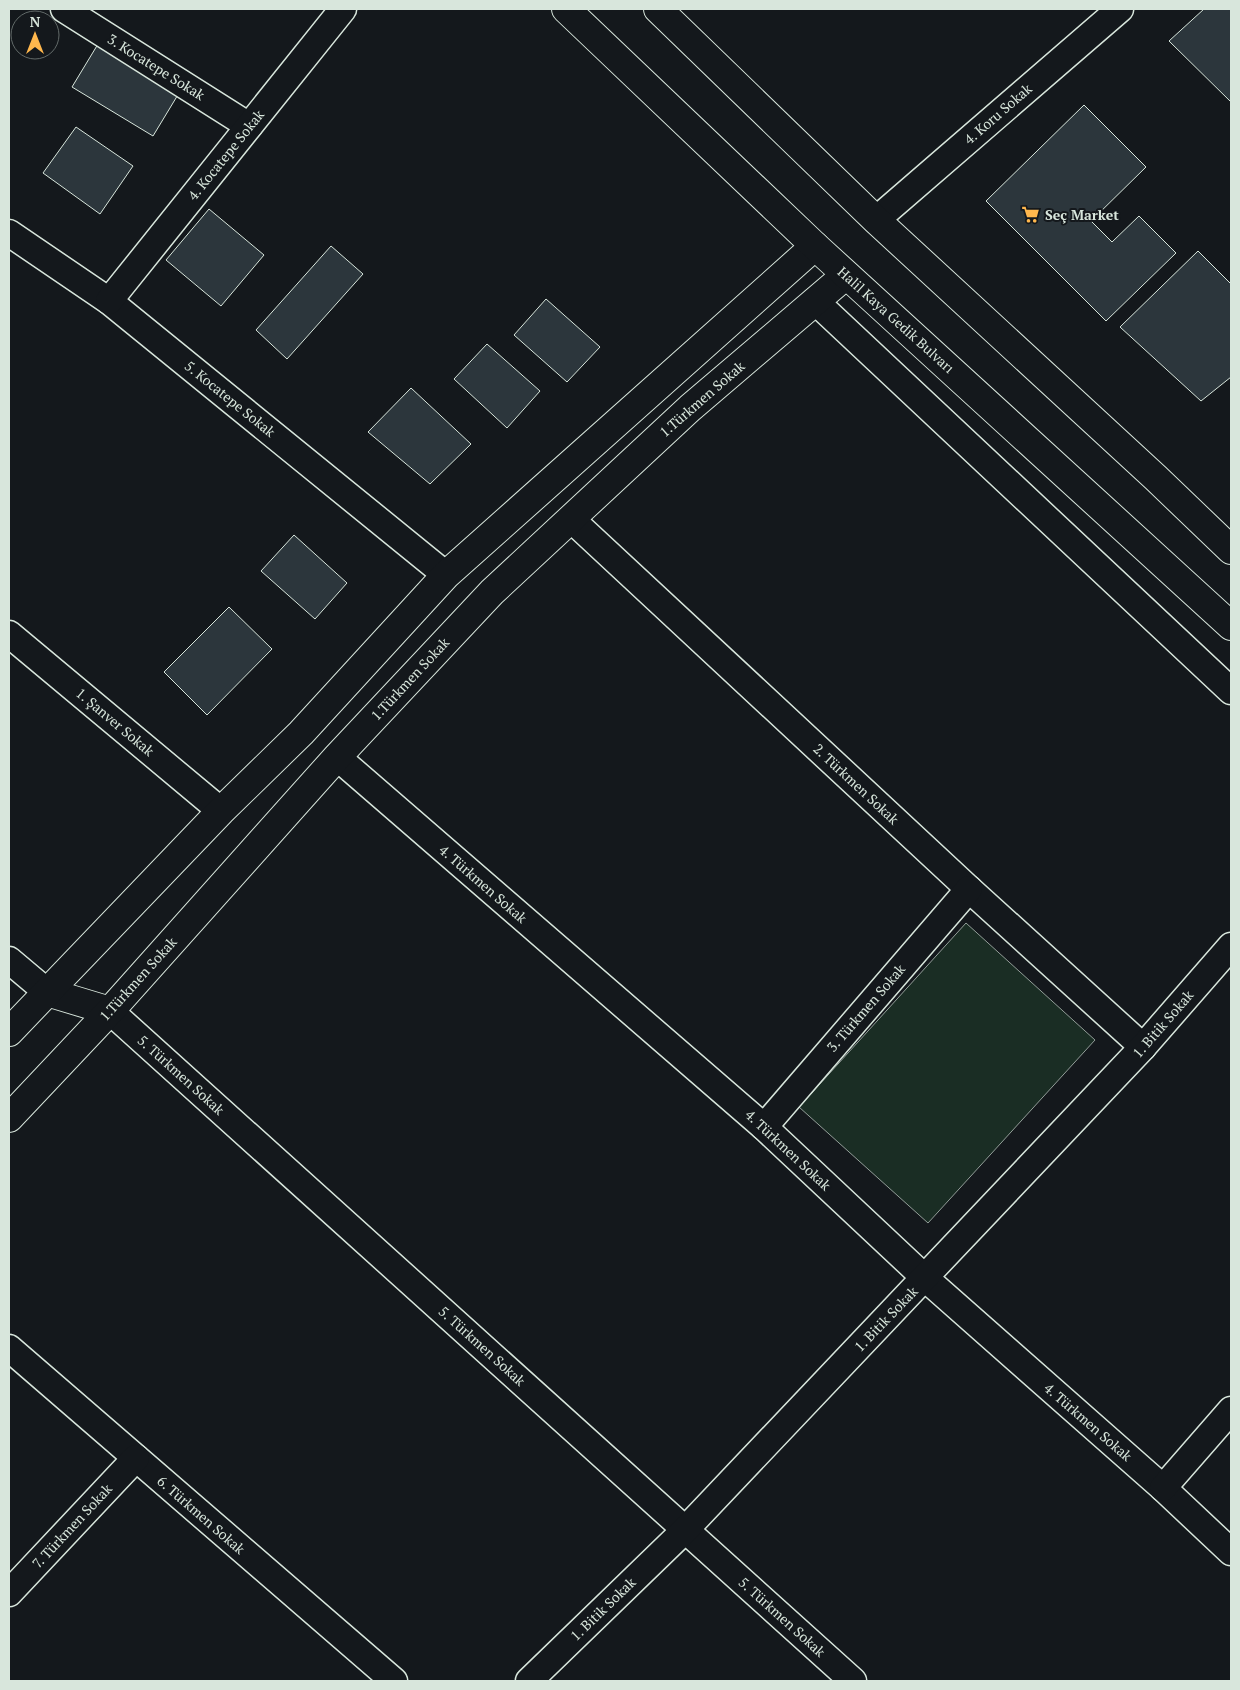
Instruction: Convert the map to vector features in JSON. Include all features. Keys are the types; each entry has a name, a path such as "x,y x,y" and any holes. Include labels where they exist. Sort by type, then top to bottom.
{"main road":[{"name":"Halil Kaya Gedik Bulvarı","path":"566,9 846,275 1231,626"},
{"path":"658,9 876,220 1156,478 1231,550"},
{"path":"9,1032 220,810 301,733 446,575 815,246"},
{"name":"1.Türkmen Sokak","path":"9,1118 110,1011 337,757 492,592 690,408 846,275"},
{"path":"301,733 337,757"},
{"path":"47,992 110,1011"}],"street":[{"name":"3. Kocatepe Sokak","path":"64,9 249,126"},
{"name":"4. Kocatepe Sokak","path":"109,300 343,9"},
{"name":"4. Koru Sokak","path":"876,220 1120,9"},
{"name":"5. Kocatepe Sokak","path":"9,233 109,300 446,575"},
{"path":"815,301 1231,691"},
{"name":"2. Türkmen Sokak","path":"571,518 969,889 1143,1048"},
{"name":"1. Şanver Sokak","path":"9,634 220,810"},
{"name":"4. Türkmen Sokak","path":"337,757 764,1127 925,1278 1162,1488 1231,1552"},
{"name":"3. Türkmen Sokak","path":"764,1127 969,889"},
{"name":"1. Bitik Sokak","path":"529,1681 685,1530 1143,1048 1231,946"},
{"path":"9,960 47,992"},
{"name":"5. Türkmen Sokak","path":"110,1011 853,1681"},
{"name":"6. Türkmen Sokak","path":"9,1348 394,1681"},
{"path":"1162,1488 1231,1410"},
{"name":"7. Türkmen Sokak","path":"9,1593 136,1458"}],"green space":[{"path":"966,923 1095,1040 928,1223 799,1107"}],"building":[{"path":"1204,9 1231,9 1231,102 1169,41"},
{"path":"98,44 179,93 153,136 72,87"},
{"path":"1084,105 1146,167 1091,221 1112,242 1139,216 1176,253 1106,321 986,201"},
{"path":"76,127 133,166 100,214 43,173"},
{"path":"209,209 264,255 221,306 166,260"},
{"path":"331,246 363,274 287,359 256,330"},
{"path":"1198,251 1231,284 1231,377 1201,401 1120,327"},
{"path":"546,299 600,347 567,382 514,335"},
{"path":"487,344 540,391 507,428 454,379"},
{"path":"411,388 471,444 430,484 368,432"},
{"path":"294,535 347,583 315,619 261,571"},
{"path":"229,607 272,649 207,715 164,672"}],"place":[{"name":"Seç Market","path":"1031,215"}]}
